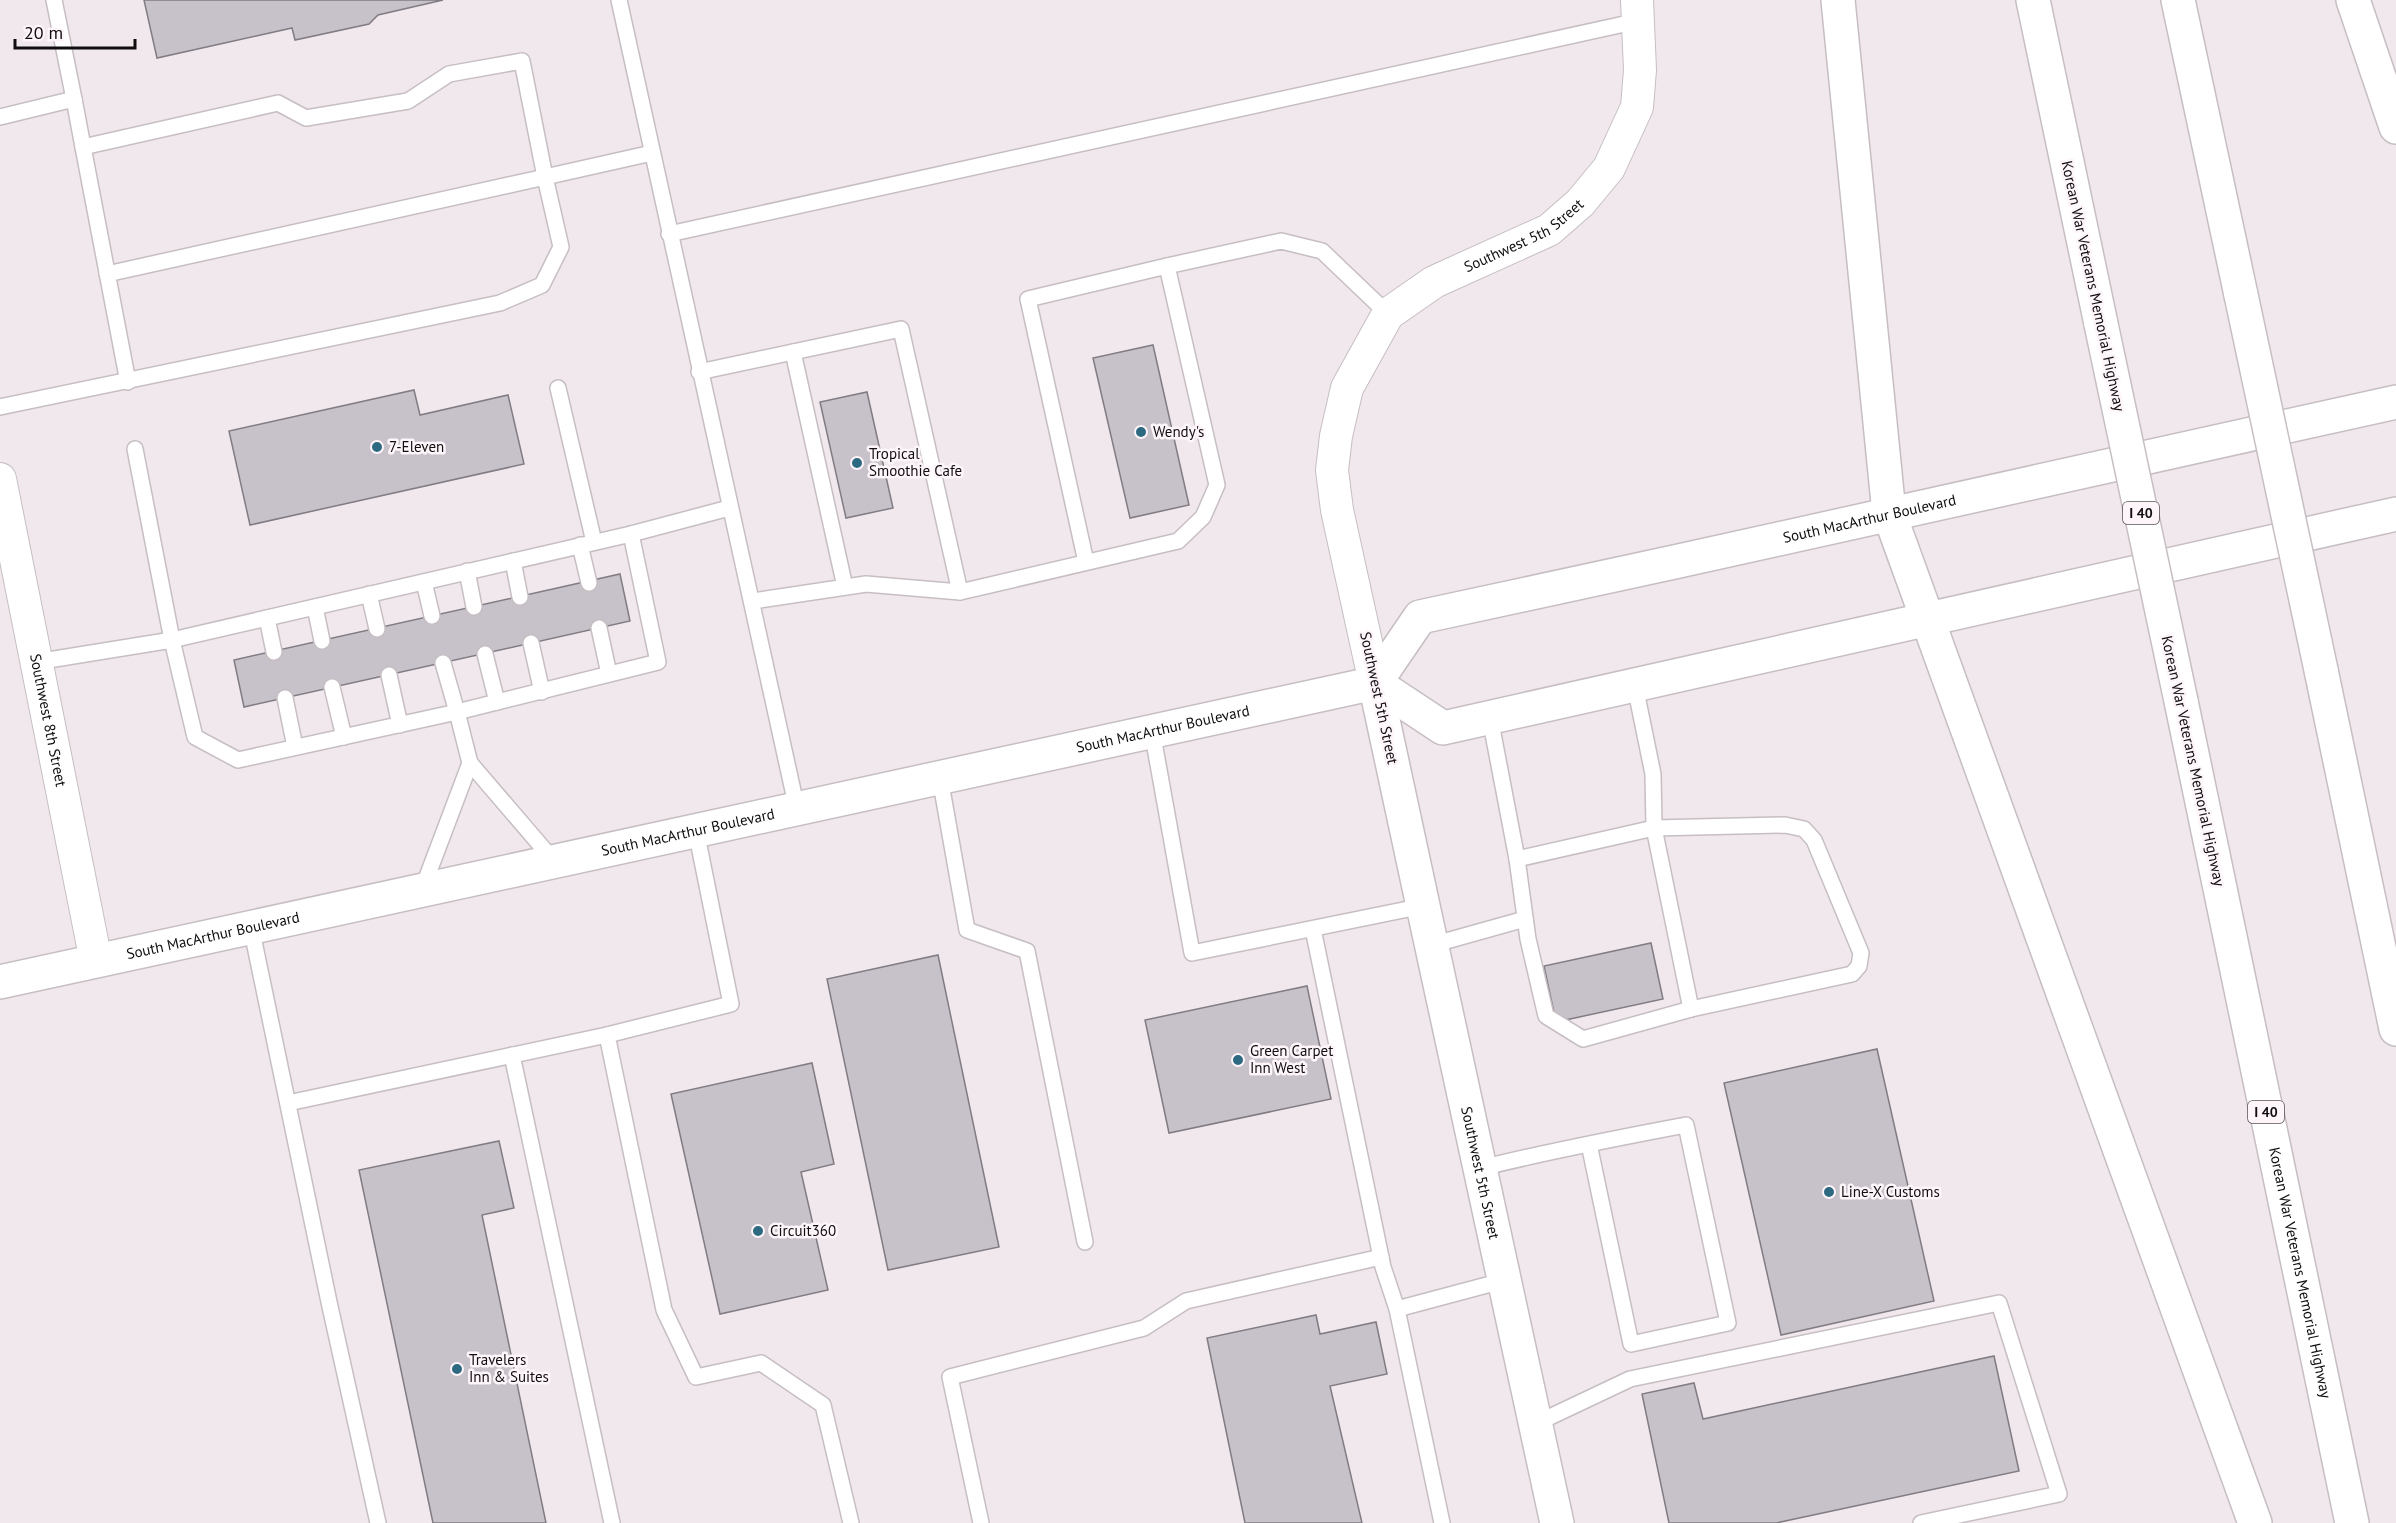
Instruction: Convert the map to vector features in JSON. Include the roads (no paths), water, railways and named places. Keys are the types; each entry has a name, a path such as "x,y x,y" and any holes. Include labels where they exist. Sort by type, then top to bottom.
{"main road":[{"path":"1838,0 1889,513 1929,617 2254,1523"},
{"name":"Korean War Veterans Memorial Highway","path":"2033,0 2352,1523"},
{"path":"2178,0 2396,1029"},
{"path":"2353,0 2396,127"},
{"name":"South MacArthur Boulevard","path":"0,982 1375,683 1420,617 1708,556 1889,513 2396,402"},
{"path":"1375,683 1443,728 1635,687 1929,617 2396,514"},
{"name":"Southwest 5th Street","path":"1375,683 1481,1168 1502,1281 1557,1523"}],"street":[{"name":"Southwest 5th Street","path":"1375,683 1337,510 1332,470 1336,436 1347,388 1388,314 1434,282 1549,230 1580,203 1609,168 1636,107 1640,70 1637,11"},
{"name":"Southwest 8th Street","path":"0,479 96,961"}],"lane":[{"path":"54,0 128,382"},
{"path":"619,0 699,372 729,508 753,601 797,809"},
{"path":"669,234 1637,11"},
{"path":"0,407 500,303 542,285 561,247 522,61 449,74 408,101 306,118 278,103 83,147"},
{"path":"0,117 74,99"},
{"path":"107,274 652,153"},
{"path":"1086,562 1028,299 1281,241 1322,251 1388,314"},
{"path":"753,601 866,584 960,592 1178,541 1203,517 1217,485 1167,266"},
{"path":"699,372 901,329 960,592"},
{"path":"793,352 845,587"},
{"path":"558,388 587,544 589,583"},
{"path":"135,448 172,640 195,737 238,760 458,712 658,662 631,534"},
{"path":"36,662 172,640 631,534 729,508"},
{"path":"513,561 520,597"},
{"path":"467,572 474,607"},
{"path":"424,582 432,616"},
{"path":"369,594 377,628"},
{"path":"315,607 322,641"},
{"path":"267,618 274,652"},
{"path":"599,628 609,674"},
{"path":"531,644 542,692"},
{"path":"485,654 497,702"},
{"path":"443,663 470,763 554,861"},
{"path":"389,675 400,724"},
{"path":"332,687 344,737"},
{"path":"1635,687 1653,774 1654,828 1692,1009"},
{"path":"285,698 295,747"},
{"path":"1490,718 1517,859 1525,919 1546,1016 1583,1039 1692,1009 1852,974 1859,966 1861,953 1814,840 1804,829 1785,825 1654,828 1517,859"},
{"path":"1152,732 1192,954 1423,906"},
{"path":"422,890 470,763"},
{"path":"940,778 967,930 1027,951 1085,1242"},
{"path":"288,1102 607,1035 731,1005 696,831"},
{"path":"1432,945 1525,919"},
{"path":"251,927 378,1523"},
{"path":"1313,929 1381,1257 1398,1309 1442,1523"},
{"path":"607,1035 664,1310 696,1377 761,1363 824,1404 851,1523"},
{"path":"513,1055 612,1523"},
{"path":"1481,1168 1590,1144 1686,1125 1728,1323 1631,1344 1590,1144"},
{"path":"981,1523 950,1377 1144,1328 1186,1301 1381,1257"},
{"path":"1398,1309 1502,1281"},
{"path":"1535,1424 1630,1379 2000,1303 2059,1494 1921,1523"}],"place":[{"name":"Wendy's","path":"1141,432"},
{"name":"7-Eleven","path":"377,447"},
{"name":"Tropical Smoothie Cafe","path":"857,463"},
{"name":"Green Carpet Inn West","path":"1238,1060"},
{"name":"Line-X Customs","path":"1829,1192"},
{"name":"Circuit360","path":"758,1231"},
{"name":"Travelers Inn & Suites","path":"457,1369"}]}
